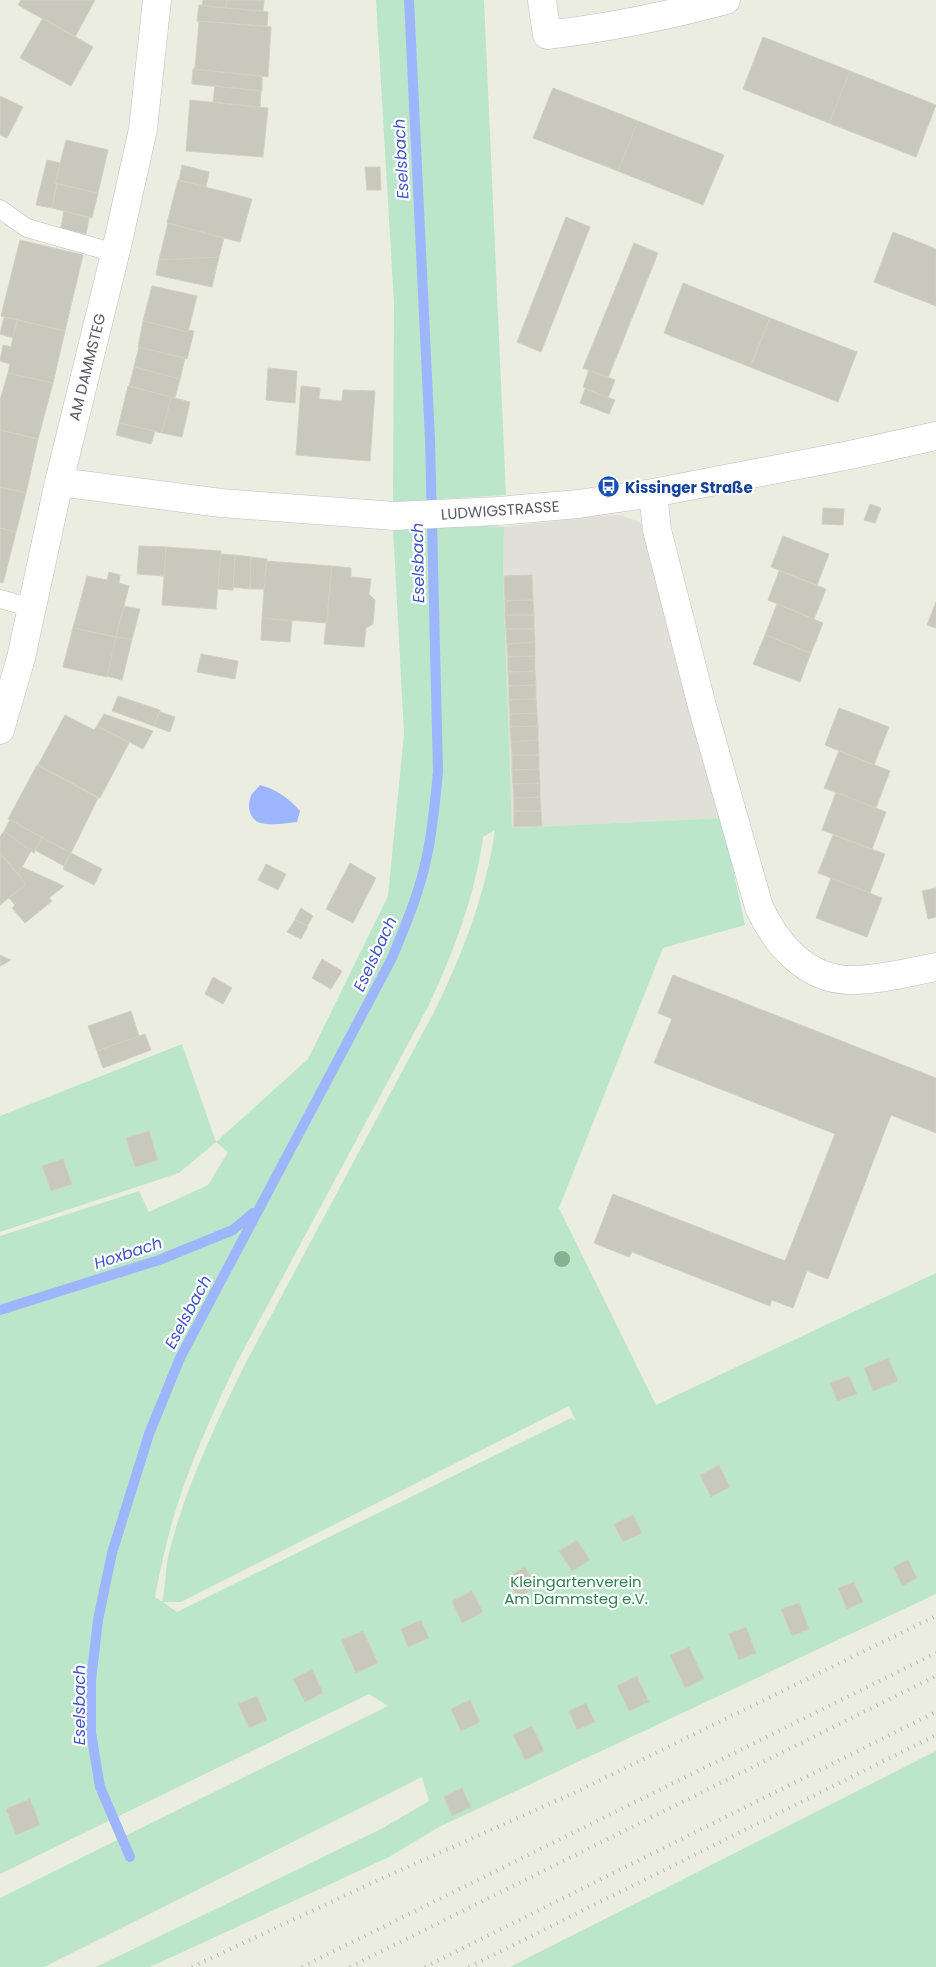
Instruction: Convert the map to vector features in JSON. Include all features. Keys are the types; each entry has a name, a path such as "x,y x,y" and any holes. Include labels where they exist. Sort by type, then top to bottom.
{"street":[{"name":"AM DAMMSTEG","path":"0,730 21,658 59,482 143,129 157,0"},
{"path":"542,1 547,36 679,12 726,0"},
{"name":"LUDWIGSTRASSE","path":"59,482 221,503 395,516 483,512 555,507 654,492 850,455 936,436"},
{"path":"654,492 657,530 702,706 759,907 769,928 788,953 801,962 834,978 852,980 878,978 936,967"}],"lane":[{"path":"0,209 27,228 115,253"},
{"path":"0,599 32,608"}],"shaded area":[{"path":"620,515 637,521 650,530 722,818 512,828 503,576 504,527"}],"green space":[{"path":"376,0 484,0 506,495 393,502 394,303"},
{"name":"Kleingartenverein Am Dammsteg e.V.","path":"504,527 503,576 512,828 722,818 745,925 663,948 559,1208 656,1405 936,1273 936,1594 439,1827 389,1857 150,1967 96,1967 381,1829 429,1801 422,1777 44,1967 0,1967 0,1898 388,1706 369,1694 0,1874 0,1236 139,1191 149,1212 208,1185 228,1152 216,1142 308,1059 388,896 404,734 393,528","holes":["495,830 486,877 472,922 464,945 435,1010 244,1366 222,1411 183,1505 168,1559 162,1602 155,1597 162,1561 184,1485 205,1433 236,1364 429,1005 447,964 469,902 483,837","569,1406 576,1421 571,1418 177,1612 163,1602 181,1602"]},
{"path":"182,1044 216,1142 179,1173 0,1232 0,1116"},
{"path":"936,1751 936,1967 510,1967"}],"water":[{"path":"260,785 272,789 296,806 300,811 297,822 269,824 261,823 254,819 251,815 249,802 252,794"}],"building":[{"path":"21,0 95,0 75,37 18,5"},
{"path":"203,0 227,0 226,8 202,6"},
{"path":"227,0 264,0 263,11 226,8"},
{"path":"199,5 268,12 267,26 197,21"},
{"path":"43,18 93,47 71,86 20,58"},
{"path":"197,21 271,27 268,77 193,69 195,68 199,22"},
{"path":"763,37 850,71 829,123 743,89"},
{"path":"193,69 262,76 262,91 192,84"},
{"path":"850,71 936,105 916,157 829,123"},
{"path":"215,86 261,91 260,107 213,102"},
{"path":"553,88 638,121 618,171 533,138"},
{"path":"0,96 23,107 7,138 0,135"},
{"path":"190,100 268,108 263,157 186,151"},
{"path":"638,121 724,155 703,205 618,171"},
{"path":"66,140 108,150 98,193 55,183"},
{"path":"47,160 60,163 52,208 36,205"},
{"path":"182,165 209,172 206,187 179,180"},
{"path":"365,167 380,167 381,190 367,190"},
{"path":"178,180 252,199 240,242 167,223"},
{"path":"57,184 98,193 92,218 52,208"},
{"path":"64,211 89,218 86,234 61,228"},
{"path":"566,217 590,227 541,352 517,342"},
{"path":"168,223 224,238 219,257 159,260"},
{"path":"893,232 936,249 936,306 874,282"},
{"path":"20,240 83,255 65,331 1,316"},
{"path":"634,243 658,253 608,378 583,368"},
{"path":"219,257 212,287 156,275 159,260"},
{"path":"683,283 770,318 750,367 664,333"},
{"path":"152,286 197,296 188,332 143,321"},
{"path":"4,317 17,320 13,338 0,334"},
{"path":"770,318 857,352 838,402 750,367"},
{"path":"17,320 65,331 53,383 8,373 10,364 0,361 3,345 11,347"},
{"path":"143,321 188,332 188,330 194,331 187,359 138,347"},
{"path":"139,347 185,358 180,379 134,367"},
{"path":"134,367 180,379 175,398 129,386"},
{"path":"268,368 297,371 295,403 266,400"},
{"path":"589,370 615,380 608,398 583,387"},
{"path":"8,373 53,383 38,439 0,430 0,400"},
{"path":"128,386 171,397 162,433 119,423"},
{"path":"301,386 320,388 319,399 342,401 343,390 375,391 370,461 296,455"},
{"path":"585,389 615,400 609,414 580,403"},
{"path":"171,397 190,402 182,437 162,433"},
{"path":"119,423 155,431 151,444 116,435"},
{"path":"0,430 38,439 26,493 0,487"},
{"path":"0,487 26,493 16,532 0,528"},
{"path":"870,504 881,508 875,523 864,520"},
{"path":"823,508 844,509 843,525 822,524"},
{"path":"0,528 16,532 3,583 0,582"},
{"path":"783,536 829,554 817,585 771,567"},
{"path":"139,546 166,547 164,576 137,574"},
{"path":"166,547 221,551 216,609 162,605"},
{"path":"220,554 235,555 233,590 218,589"},
{"path":"235,555 251,557 250,589 233,587"},
{"path":"251,557 267,559 264,589 250,589"},
{"path":"266,561 332,566 327,623 262,618"},
{"path":"332,566 351,568 351,577 371,579 369,594 375,600 373,624 366,628 364,647 324,644"},
{"path":"779,571 826,589 814,619 768,600"},
{"path":"109,572 120,575 119,583 129,586 116,637 73,628 87,576 107,580"},
{"path":"532,575 533,600 505,601 504,576"},
{"path":"533,600 534,615 505,615 505,601"},
{"path":"936,602 936,628 927,625"},
{"path":"777,604 823,623 811,653 765,635"},
{"path":"124,606 140,609 132,639 116,637"},
{"path":"505,615 534,615 534,629 506,629"},
{"path":"262,618 292,621 290,642 261,640"},
{"path":"73,628 116,637 107,677 63,667"},
{"path":"506,629 534,629 535,642 507,644"},
{"path":"765,635 811,653 800,682 753,664"},
{"path":"116,637 132,639 122,680 107,676"},
{"path":"535,642 535,656 508,657 507,644"},
{"path":"201,654 238,661 235,679 197,672"},
{"path":"535,656 535,671 508,672 508,657"},
{"path":"535,671 536,685 509,686 508,672"},
{"path":"536,685 536,699 509,700 509,686"},
{"path":"118,696 160,710 154,726 112,711"},
{"path":"536,699 537,713 510,714 509,700"},
{"path":"839,708 889,727 874,765 825,745"},
{"path":"160,712 175,717 170,732 154,726"},
{"path":"537,713 538,726 510,727 510,714"},
{"path":"104,714 153,731 143,749 97,726"},
{"path":"65,715 94,730 97,726 129,743 100,798 38,765"},
{"path":"538,726 538,740 511,742 510,727"},
{"path":"538,740 539,755 512,755 511,742"},
{"path":"839,751 890,771 876,808 824,788"},
{"path":"512,755 539,755 539,769 512,770"},
{"path":"37,765 98,798 71,853 8,819"},
{"path":"539,769 540,783 513,784 512,770"},
{"path":"540,783 540,797 514,798 513,784"},
{"path":"836,792 886,812 872,849 822,830"},
{"path":"540,797 541,811 514,811 514,798"},
{"path":"514,811 541,811 542,826 514,827"},
{"path":"10,820 42,837 34,853 4,831"},
{"path":"4,831 31,851 18,874 0,853 0,837"},
{"path":"833,835 885,854 870,893 818,873"},
{"path":"42,837 71,853 64,866 35,850"},
{"path":"0,853 26,884 0,905"},
{"path":"71,853 102,869 94,885 63,869"},
{"path":"350,863 376,878 353,923 326,909"},
{"path":"266,864 286,874 278,890 258,880"},
{"path":"22,867 64,886 49,898 52,901 25,923 12,908 15,905 9,898 26,884 18,874"},
{"path":"831,878 882,898 867,937 816,918"},
{"path":"936,888 936,917 928,919 922,891"},
{"path":"301,908 313,916 307,926 295,919"},
{"path":"295,920 308,926 301,939 287,932"},
{"path":"0,955 11,960 0,966"},
{"path":"322,959 342,971 331,989 312,978"},
{"path":"673,975 936,1078 936,1133 891,1115 828,1279 807,1271 793,1308 772,1300 770,1306 632,1252 629,1257 594,1243 613,1194 785,1261 835,1134 654,1063 672,1019 658,1013"},
{"path":"213,977 232,988 223,1004 205,994"},
{"path":"131,1011 139,1036 97,1051 88,1026"},
{"path":"145,1034 151,1050 103,1068 97,1051"},
{"path":"149,1131 158,1160 135,1167 126,1138"},
{"path":"63,1159 72,1184 51,1191 42,1166"},
{"path":"888,1358 898,1381 873,1391 864,1368"},
{"path":"849,1376 857,1394 837,1401 830,1383"},
{"path":"719,1465 730,1487 711,1497 700,1475"},
{"path":"633,1515 642,1533 623,1542 614,1524"},
{"path":"577,1540 590,1560 572,1571 559,1551"},
{"path":"908,1560 917,1578 902,1586 893,1567"},
{"path":"525,1567 536,1587 517,1597 507,1577"},
{"path":"854,1582 863,1602 847,1609 838,1588"},
{"path":"472,1591 483,1612 462,1623 452,1601"},
{"path":"799,1603 809,1629 792,1636 781,1609"},
{"path":"421,1620 429,1638 408,1647 401,1629"},
{"path":"746,1627 756,1653 739,1660 729,1634"},
{"path":"363,1631 378,1663 356,1673 341,1640"},
{"path":"689,1647 704,1679 685,1688 670,1655"},
{"path":"312,1669 323,1693 305,1702 293,1679"},
{"path":"637,1676 649,1702 629,1711 617,1686"},
{"path":"257,1696 267,1720 249,1728 238,1704"},
{"path":"470,1700 480,1722 461,1731 451,1709"},
{"path":"586,1703 595,1722 577,1730 569,1711"},
{"path":"532,1726 544,1751 525,1760 513,1735"},
{"path":"462,1788 471,1807 452,1816 444,1797"},
{"path":"30,1799 40,1825 16,1835 6,1809"}],"waterway":[{"name":"Eselsbach","path":"130,1857 100,1787 91,1733 91,1680 98,1620 112,1553 149,1434 180,1358 392,958 420,885 432,827 438,772 430,440 409,0"},
{"name":"Hoxbach","path":"0,1310 159,1260 233,1230 253,1213"}],"railway":[{"path":"192,1967 374,1882 574,1793 936,1616"},
{"path":"302,1967 936,1653"},
{"path":"350,1967 936,1676"},
{"path":"425,1967 936,1712"},
{"path":"469,1967 936,1735"}],"place":[{"name":"Kissinger Straße","path":"609,487"}]}
